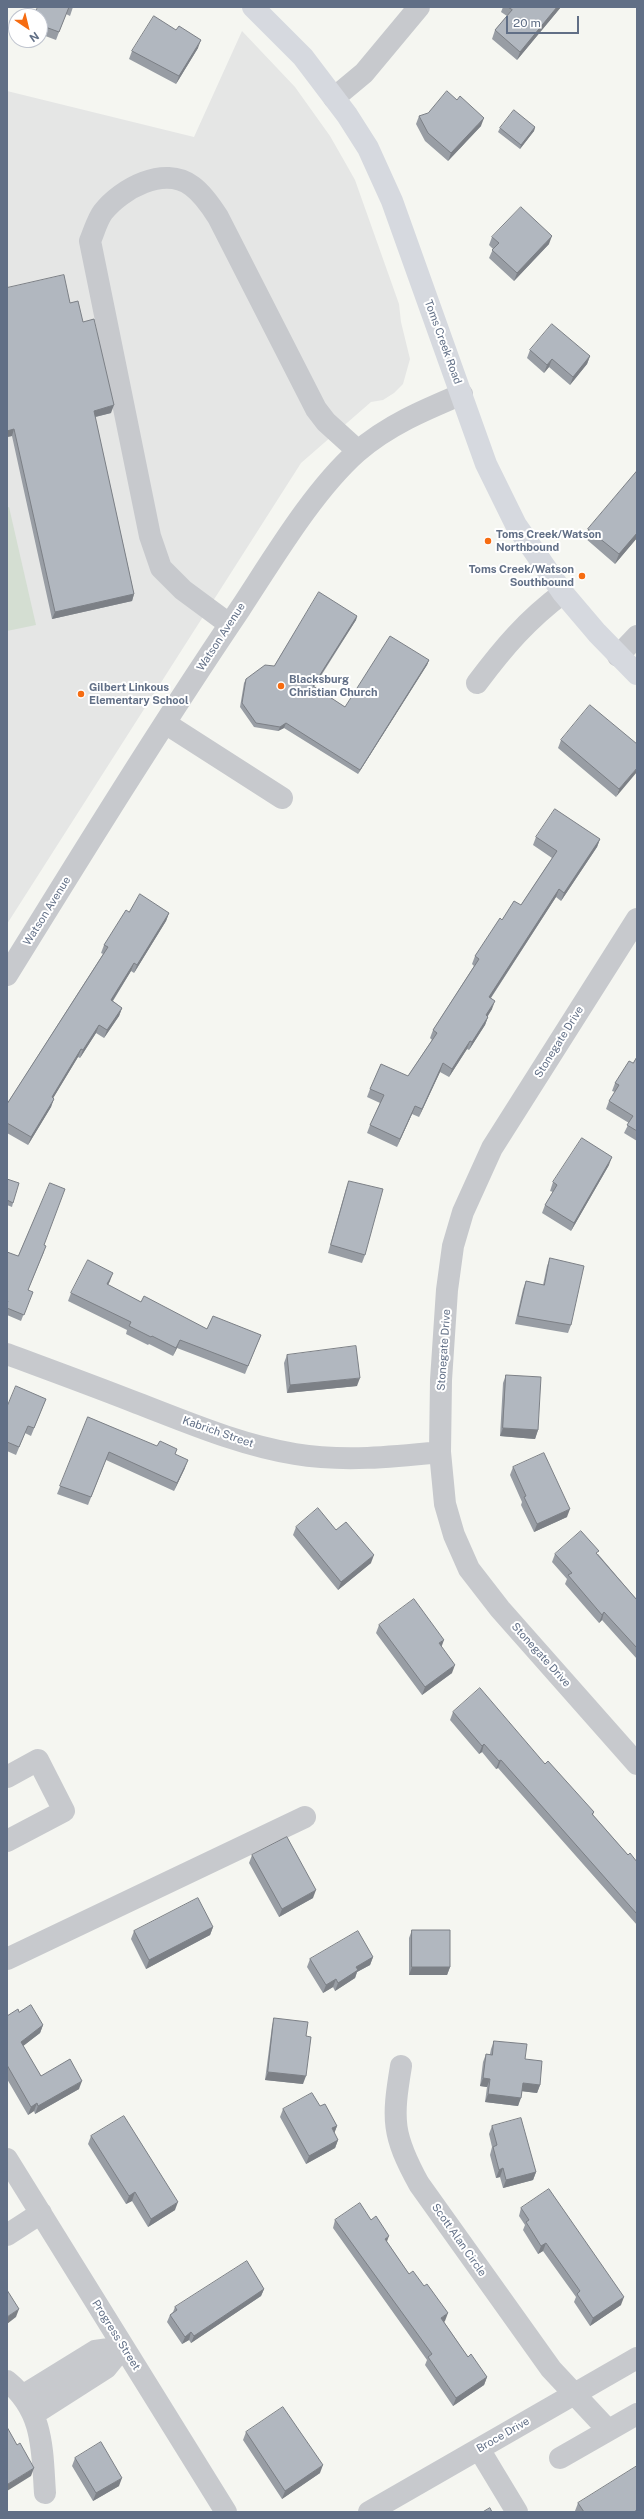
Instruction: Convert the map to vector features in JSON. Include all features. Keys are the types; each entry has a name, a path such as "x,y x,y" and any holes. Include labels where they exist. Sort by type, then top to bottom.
{"main road":[{"name":"Toms Creek Road","path":"253,7 302,57 334,98 358,132 376,165 392,202 486,464 506,506 536,557 563,592 618,656 637,674"}],"street":[{"path":"334,98 364,73 420,7"},
{"path":"230,624 183,590 161,568 150,536 90,240 102,214 116,198 134,186 151,180 177,180 192,186 206,199 218,216 316,409 326,422 358,451"},
{"name":"Watson Avenue","path":"7,975 165,723 230,624 293,530 341,467 358,451 397,423 462,394"},
{"path":"478,683 510,640 543,607 563,592"},
{"path":"618,656 637,636"},
{"path":"165,723 282,798"},
{"name":"Stonegate Drive","path":"637,919 492,1148 462,1212 453,1246 448,1290 441,1380 440,1452 445,1504 454,1535 469,1569 500,1609 637,1764"},
{"name":"Kabrich Street","path":"7,1354 209,1431 259,1446 296,1454 343,1457 377,1458 440,1452"},
{"path":"7,1777 38,1760 64,1811 7,1841"},
{"path":"7,1959 305,1817"},
{"name":"Scott Alan Circle","path":"401,2066 395,2104 395,2124 403,2154 445,2222 551,2369 608,2430"},
{"name":"Progress Street","path":"7,2159 226,2512"},
{"path":"7,2234 40,2213"},
{"path":"28,2405 106,2368 123,2346"},
{"name":"Broce Drive","path":"377,2510 637,2358"},
{"path":"7,2381 28,2405 41,2444 45,2493"},
{"path":"560,2458 637,2414"},
{"path":"479,2449 517,2512"}],"shaded area":[{"name":"Gilbert Linkous Elementary School","path":"242,31 295,87 330,136 355,180 399,304 401,322 410,359 403,384 394,393 383,400 371,402 301,463 7,924 7,91 194,137"},
{"path":"9,507 36,625 7,631 7,508"}],"building":[{"path":"69,7 59,32 48,28 48,8 38,8"},
{"path":"508,7 557,7 520,52 495,30 512,10"},
{"path":"154,16 176,30 179,26 201,40 179,76 132,51"},
{"path":"447,91 457,100 460,96 484,118 451,153 428,133 419,116 428,113"},
{"path":"514,110 535,127 521,145 500,128"},
{"path":"521,207 552,236 517,273 492,250 499,243 492,237"},
{"path":"64,275 70,303 78,301 83,322 94,319 114,405 94,411 134,594 55,612 14,429 7,431 7,288"},
{"path":"552,324 590,356 573,377 552,359 547,365 530,350"},
{"path":"637,471 637,533 619,554 588,529"},
{"name":"Blacksburg Christian Church","path":"319,592 357,616 313,686 345,707 390,636 429,660 360,770 286,723 280,727 256,723 242,703 246,679 265,665 274,666"},
{"path":"590,705 637,744 637,768 619,789 561,740"},
{"path":"555,809 600,839 564,893 559,889 489,997 495,1001 486,1015 488,1017 472,1042 470,1041 452,1069 443,1063 422,1109 415,1106 400,1139 370,1125 384,1095 370,1089 381,1064 408,1076 437,1033 433,1030 479,959 475,956 500,918 502,920 514,901 521,905 557,851 536,837"},
{"path":"140,894 169,913 137,965 134,963 111,1000 122,1008 107,1030 99,1025 83,1050 81,1049 52,1097 54,1099 31,1137 7,1123 7,1104 108,947 104,945 126,910 129,912"},
{"path":"637,1057 637,1131 627,1125 633,1116 609,1101 619,1085 615,1083 629,1061 633,1063"},
{"path":"582,1138 612,1157 574,1223 545,1205 557,1185 553,1182"},
{"path":"7,1179 19,1183 13,1203 7,1200"},
{"path":"349,1181 383,1189 365,1255 331,1245"},
{"path":"50,1183 65,1189 44,1245 46,1246 28,1290 33,1292 24,1315 7,1308 7,1252 18,1256"},
{"path":"550,1258 584,1266 571,1325 518,1316 526,1281 544,1285"},
{"path":"88,1260 113,1273 107,1284 141,1302 144,1296 207,1329 213,1316 261,1335 248,1366 180,1340 176,1348 129,1326 131,1322 71,1293"},
{"path":"356,1346 360,1378 290,1385 287,1355"},
{"path":"506,1375 541,1377 538,1430 503,1428"},
{"path":"16,1386 46,1399 34,1428 28,1426 19,1447 7,1442 7,1407"},
{"path":"88,1417 157,1446 160,1441 177,1449 175,1454 188,1460 177,1483 109,1452 91,1497 60,1486"},
{"path":"544,1453 570,1509 537,1524 524,1497 526,1496 513,1467"},
{"path":"318,1508 336,1530 346,1522 374,1555 341,1582 296,1527"},
{"path":"581,1531 599,1551 596,1553 637,1600 637,1648 604,1612 602,1615 568,1575 572,1573 555,1554"},
{"path":"414,1599 444,1640 439,1643 455,1665 425,1687 379,1625"},
{"path":"480,1688 545,1764 548,1761 594,1812 592,1814 628,1855 630,1853 637,1862 637,1914 501,1760 499,1761 484,1744 482,1746 453,1712"},
{"path":"287,1837 316,1890 282,1909 252,1855"},
{"path":"198,1898 213,1927 149,1960 134,1931"},
{"path":"412,1930 450,1930 450,1967 412,1967"},
{"path":"358,1931 373,1957 356,1967 358,1970 338,1983 336,1979 326,1985 310,1959"},
{"path":"31,2005 43,2025 21,2042 41,2076 70,2059 82,2081 38,2106 37,2103 31,2107 7,2065 7,2016 18,2009 19,2012"},
{"path":"274,2018 308,2022 306,2036 311,2037 306,2076 268,2072"},
{"path":"494,2041 527,2044 525,2059 542,2061 540,2085 523,2083 521,2098 488,2094 490,2079 483,2078 486,2054 492,2055"},
{"path":"312,2093 320,2106 325,2104 337,2126 332,2128 338,2140 309,2156 283,2109"},
{"path":"124,2116 178,2202 151,2219 135,2192 129,2196 91,2136"},
{"path":"521,2118 536,2172 506,2180 503,2168 499,2170 493,2147 497,2145 492,2126"},
{"path":"549,2189 624,2297 593,2318 577,2294 580,2291 546,2243 541,2246 526,2222 529,2220 521,2208"},
{"path":"360,2203 371,2220 376,2216 389,2236 385,2239 409,2274 413,2271 424,2286 427,2284 448,2313 441,2318 468,2357 471,2354 487,2377 456,2398 428,2357 432,2354 335,2220"},
{"path":"247,2261 264,2289 194,2336 191,2332 185,2337 170,2315 177,2310 175,2307"},
{"path":"7,2290 19,2309 7,2317"},
{"path":"283,2407 323,2465 285,2491 246,2432"},
{"path":"7,2427 17,2445 20,2443 34,2468 8,2484 7,2482"},
{"path":"101,2442 122,2478 96,2493 75,2458"},
{"path":"637,2466 637,2510 635,2512 584,2512 578,2503"},
{"path":"490,2508 492,2512 483,2512"}],"place":[{"name":"Toms Creek/Watson Northbound","path":"488,541"},
{"name":"Toms Creek/Watson Southbound","path":"582,576"},
{"name":"Blacksburg Christian Church","path":"281,686"},
{"name":"Gilbert Linkous Elementary School","path":"81,694"}]}
